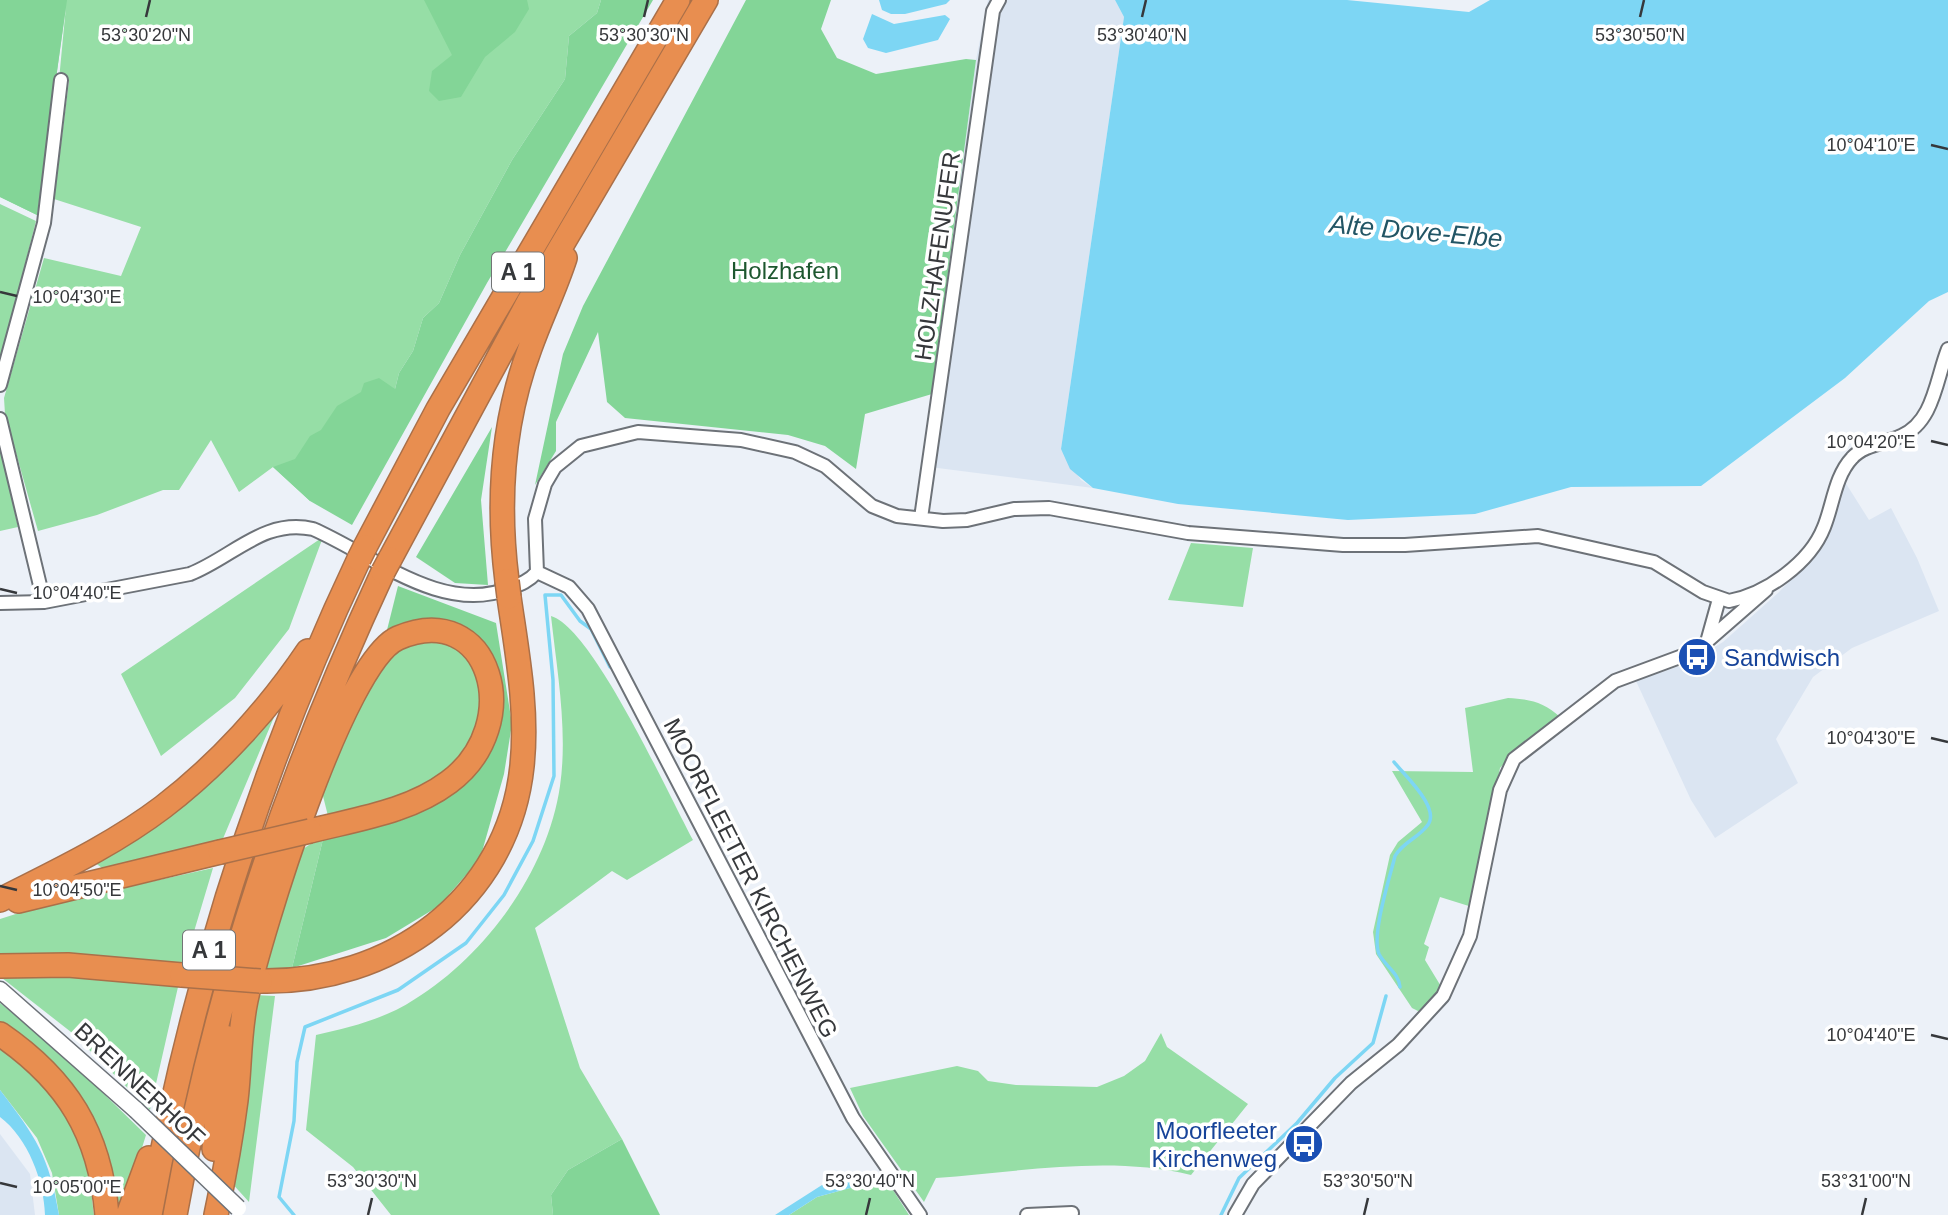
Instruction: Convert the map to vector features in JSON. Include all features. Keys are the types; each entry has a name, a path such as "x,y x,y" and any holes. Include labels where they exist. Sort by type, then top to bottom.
{"highway":[{"name":"A 1","path":"150,1215 175,1086 207,956 233,873 297,700 335,610 438,409 678,0"},
{"name":"A 1","path":"175,1215 232,962 278,820 321,711 386,565 462,421 706,0"},
{"path":"0,966 68,965 260,981 327,977 390,955 416,940 449,913 482,874 514,807 522,767 524,699 508,589 501,505 510,420 530,347 555,291 578,218"},
{"path":"0,902 103,846 191,784 275,695 335,610"},
{"path":"0,902 220,852 310,831 377,815 420,800 452,780 466,767 485,737 493,703 490,677 484,663 469,646 446,634 429,631 395,639 370,664 342,718 286,864 254,968 241,1028 233,1213"},
{"path":"207,1215 232,962"},
{"path":"0,1034 43,1067 74,1106 95,1147 104,1185 107,1215"},
{"path":"128,1215 175,1086"}],"street":[{"name":"HOLZHAFENUFER","path":"921,519 993,11 999,0"},
{"path":"1,381 44,223 61,80"},
{"path":"0,603 44,602 190,574 209,566 259,535 291,526 320,532 447,594 473,597 496,594 530,580 537,572 535,519 545,484 555,467 581,446 638,432 741,440 795,452 825,466 872,506 897,516 967,520 1014,509 1049,508 1188,533 1343,545 1405,545 1538,536 1654,562 1719,599 1741,599 1771,583 1798,563 1814,545 1852,457 1903,435 1921,420 1929,406 1948,349"},
{"path":"0,419 44,602"},
{"name":"MOORFLEETER KIRCHENWEG","path":"537,572 569,587 588,609 853,1118 920,1215"},
{"path":"1235,1215 1253,1184 1351,1083 1420,1023 1448,987 1473,925 1500,790 1514,759 1615,681 1635,672 1676,661 1707,642 1760,597 1771,583"},
{"path":"1707,642 1719,599"},
{"name":"BRENNERHOF","path":"0,990 136,1110 233,1213"},
{"path":"1027,1215 1072,1213"}],"shaded area":[{"path":"988,0 1115,0 1124,17 1061,449 1081,480 1093,488 922,466 976,60"},
{"path":"1845,482 1869,520 1891,508 1917,558 1939,611 1852,648 1813,677 1776,739 1798,783 1715,838 1691,800 1636,681 1688,663 1723,642 1778,593 1821,549"},
{"path":"0,1134 30,1174 35,1215 0,1215"}],"green space":[{"path":"0,0 601,0 597,13 569,36 565,79 512,160 460,255 439,303 423,318 413,351 399,373 395,389 343,483 310,501 273,467 239,492 211,440 179,490 163,490 97,515 38,531 5,414 4,398 44,258 121,276 141,227 54,199 69,81 59,80 66,6 37,215 0,197"},
{"path":"0,0 67,0 37,215 0,197"},
{"path":"424,0 527,0 529,9 515,32 485,57 461,97 439,101 429,91 432,71 452,55"},
{"path":"601,0 653,0 487,283 352,525 310,501 273,467 295,459 310,436 321,430 337,406 361,392 364,383 379,378 395,389 399,373 413,351 423,318 439,303 460,255 512,160 565,79 569,36 597,13"},
{"name":"Holzhafen","path":"746,0 831,0 821,29 837,58 876,74 966,59 976,60 932,394 865,414 856,469 825,446 788,435 625,418 607,402 598,332 556,422 556,451 535,485 563,354 583,306"},
{"path":"0,204 36,221 0,364"},
{"path":"492,427 481,500 488,585 455,583 416,557"},
{"path":"0,446 18,527 0,531"},
{"path":"323,537 289,629 235,698 161,756 121,674"},
{"path":"1191,543 1253,548 1243,607 1168,600"},
{"path":"398,586 496,623 512,724 504,774 480,859 439,906 386,938 292,968 324,835 400,821 443,797 480,762 495,665 426,621 387,630"},
{"path":"551,616 568,627 588,650 608,681 649,753 693,840 627,880 612,871 535,928 580,1068 622,1139 568,1170 551,1195 553,1215 391,1215 353,1167 306,1130 316,1035 392,1012 441,981 489,934 528,879 553,817 562,765 561,701"},
{"path":"438,638 470,653 485,686 477,737 439,783 390,803 328,816 323,796 318,793 380,661 415,640"},
{"path":"1508,698 1536,702 1560,717 1521,746 1500,768 1472,907 1440,897 1424,944 1429,947 1425,960 1442,988 1425,1009 1418,1011 1412,1008 1376,954 1373,932 1390,855 1398,842 1422,822 1392,771 1473,772 1465,708"},
{"path":"277,710 222,841 106,871 94,862 203,789 269,713"},
{"path":"324,835 292,968 262,971 297,853"},
{"path":"213,868 184,965 0,954 0,919 41,906"},
{"path":"2,978 95,978 178,987 150,1110 71,1032"},
{"path":"252,995 275,996 249,1202 229,1180"},
{"path":"0,1003 63,1054 146,1135 121,1215 116,1215 114,1183 98,1129 0,1027"},
{"path":"1161,1033 1167,1047 1248,1104 1191,1175 1160,1169 1096,1166 936,1178 924,1202 863,1116 850,1088 957,1066 978,1071 988,1081 1016,1085 1097,1087 1124,1076 1145,1061"},
{"path":"0,1047 42,1081 70,1119 86,1163 94,1215 59,1215 52,1173 37,1138 0,1090"},
{"path":"622,1139 660,1215 553,1215 551,1195 568,1170"},
{"path":"886,1179 909,1215 789,1215 817,1197"}],"water":[{"path":"879,0 950,0 946,4 905,14 891,14 882,10"},
{"name":"Alte Dove-Elbe","path":"1115,0 1347,0 1469,12 1490,0 1948,0 1948,292 1929,301 1845,378 1701,486 1571,487 1475,514 1348,520 1178,504 1093,488 1070,469 1061,449 1124,17"},
{"path":"872,14 894,24 945,15 950,19 938,40 886,53 868,48 863,39"},
{"path":"0,1090 39,1148 51,1177 59,1215 45,1215 33,1161 19,1136 0,1117"},
{"path":"879,1173 883,1179 817,1197 789,1215 775,1215 822,1185"}],"waterway":[{"path":"294,1215 279,1197 294,1121 297,1062 305,1027 398,990 466,943 504,895 533,841 554,776 553,680 545,595 561,595 580,621 591,629 610,667"},
{"path":"1394,762 1420,793 1430,811 1427,826 1395,856 1379,920 1379,954 1397,978 1400,987"},
{"path":"1221,1215 1239,1178 1297,1123 1335,1078 1373,1043 1386,996"}],"place":[{"name":"Sandwisch","path":"1697,657"},
{"name":"Moorfleeter Kirchenweg","path":"1304,1144"}]}
